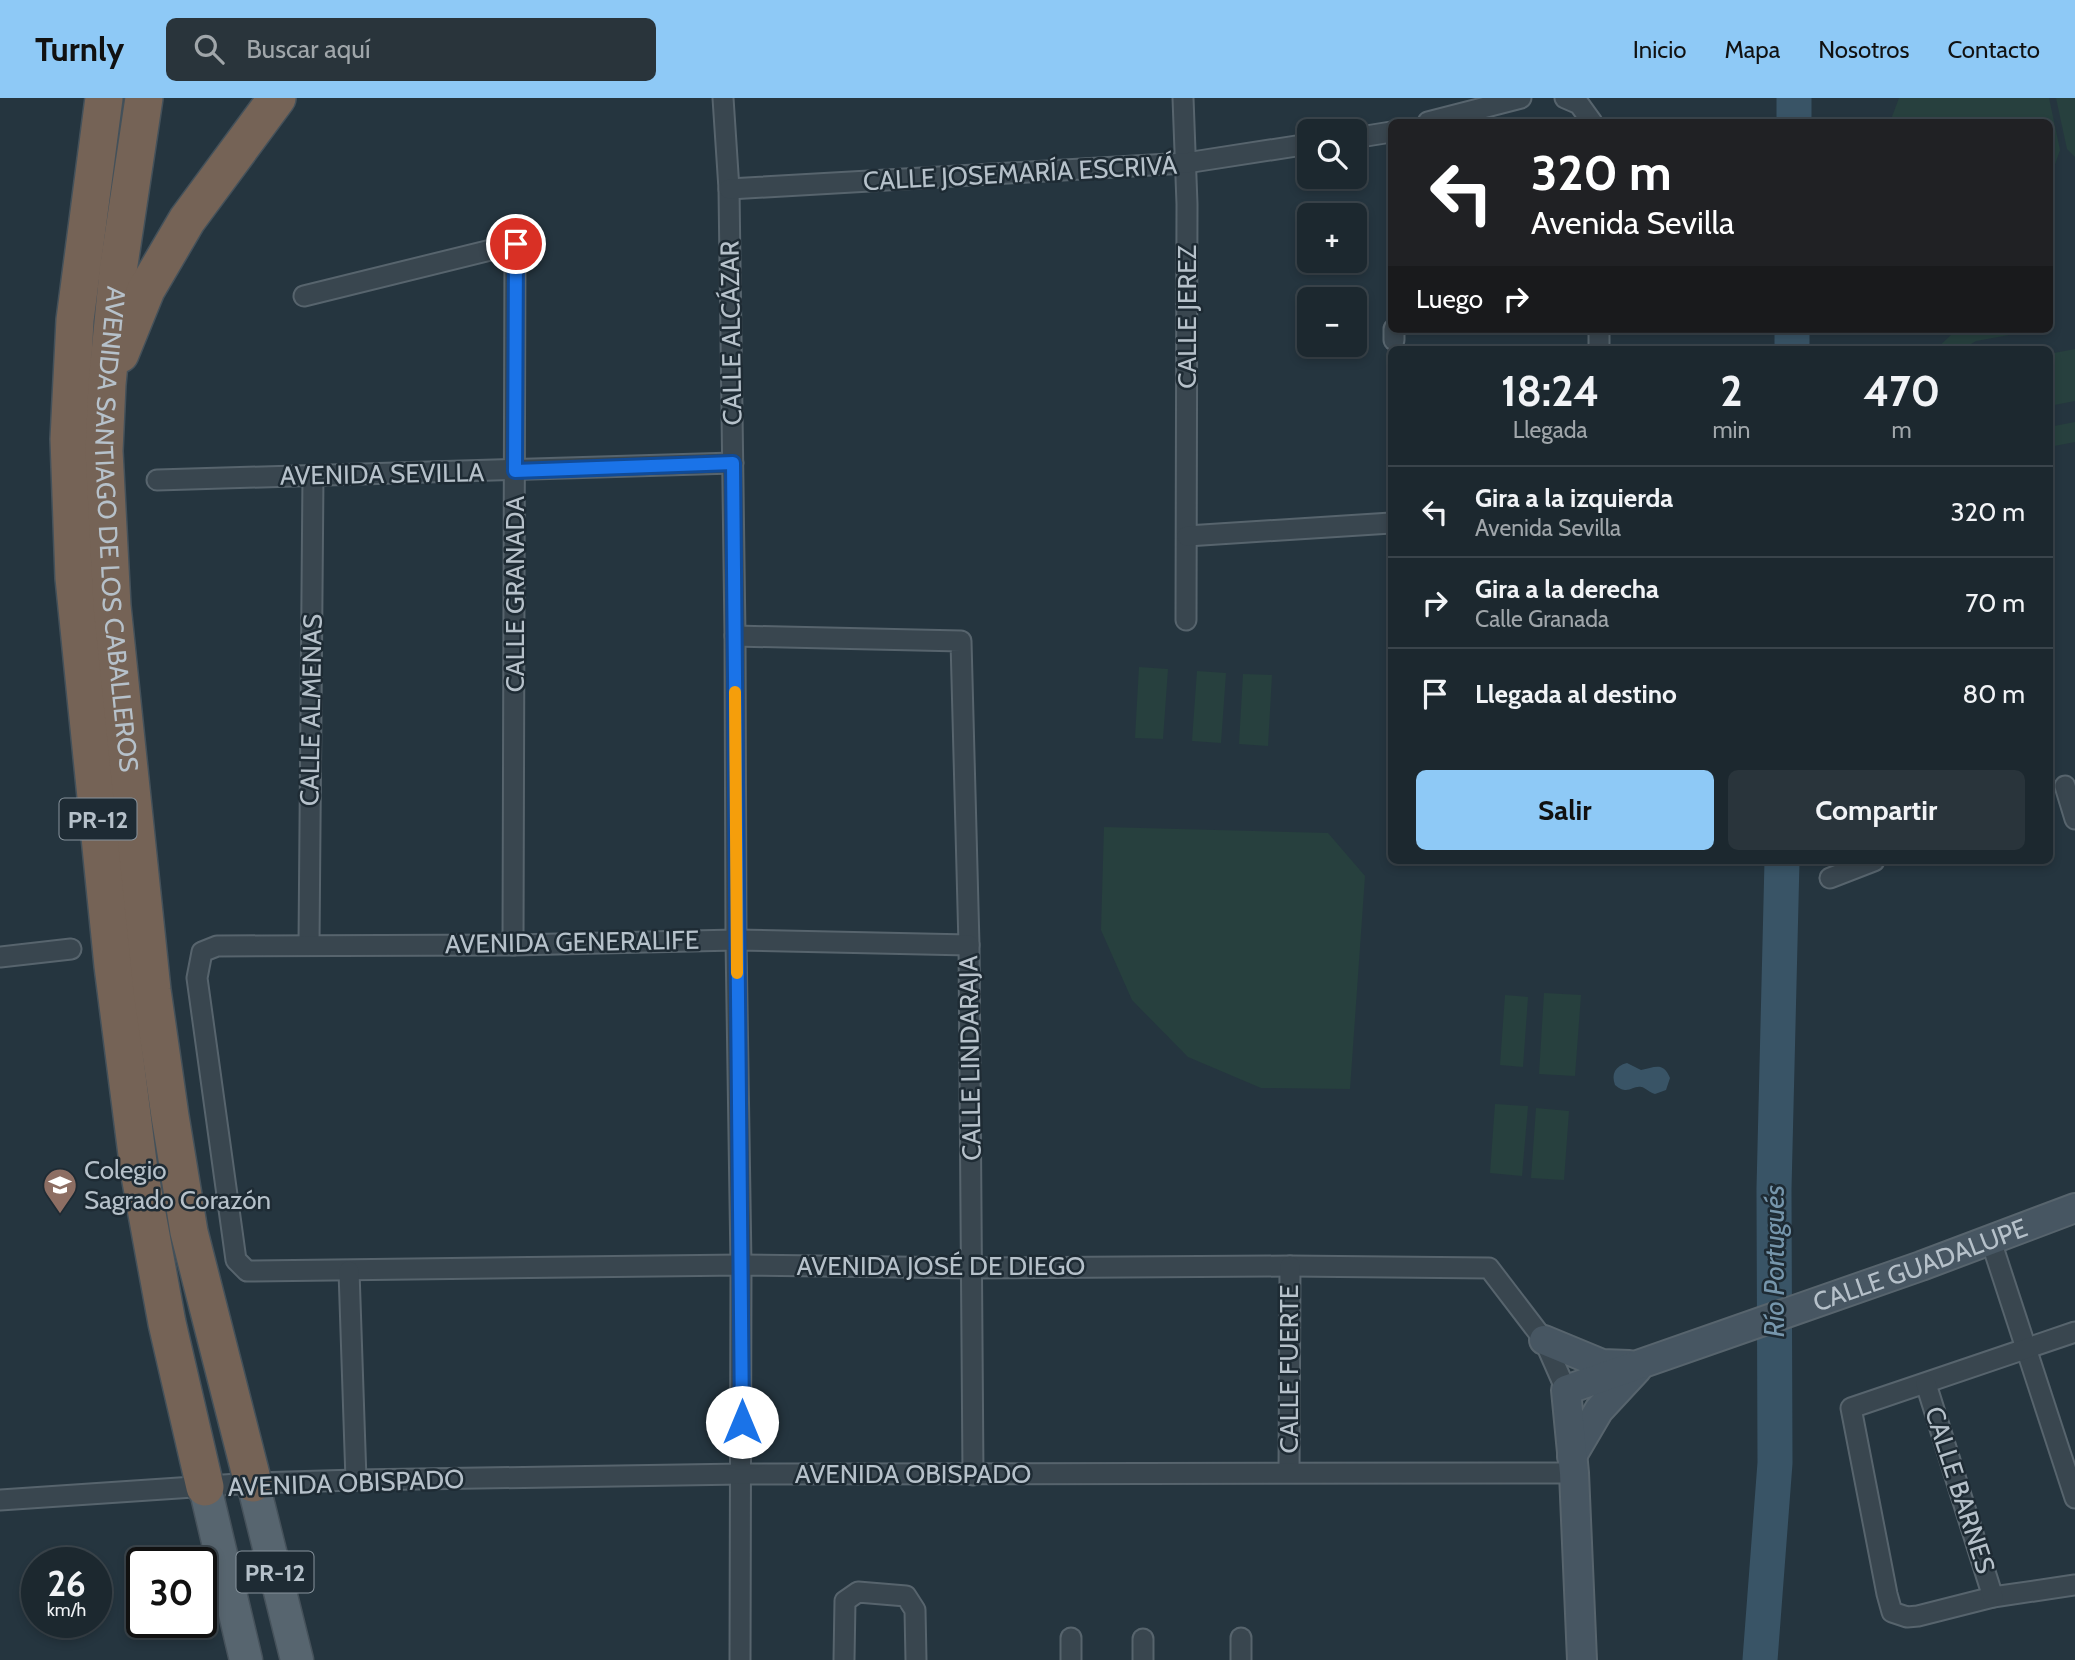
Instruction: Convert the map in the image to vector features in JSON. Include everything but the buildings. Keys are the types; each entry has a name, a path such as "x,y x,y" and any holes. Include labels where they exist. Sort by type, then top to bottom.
{"highway":[{"name":"AVENIDA SANTIAGO DE LOS CABALLEROS","path":"104,98 75,320 69,439 74,579 113,966 139,1170 167,1323 205,1487"},
{"name":"AVENIDA SANTIAGO DE LOS CABALLEROS","path":"144,98 118,271 107,384 104,451 112,606 152,990 170,1116 189,1232 253,1483"},
{"path":"107,384 159,265 187,220 277,98"}],"main road":[{"name":"AVENIDA SANTIAGO DE LOS CABALLEROS","path":"253,1483 297,1660"},
{"name":"AVENIDA SANTIAGO DE LOS CABALLEROS","path":"205,1487 246,1660"}],"street":[{"name":"CALLE ALCÁZAR","path":"723,98 729,189 735,636 741,1265 740,1660"},
{"name":"CALLE JEREZ","path":"1183,98 1186,163 1186,620"},
{"path":"1440,119 1521,98"},
{"path":"1565,98 1579,104 1591,119"},
{"path":"1367,136 1388,132"},
{"name":"CALLE JOSEMARÍA ESCRIVÁ","path":"729,189 1186,163 1297,147"},
{"name":"CALLE GRANADA","path":"304,296 516,244 513,944"},
{"name":"AVENIDA SEVILLA","path":"157,480 733,463"},
{"name":"CALLE ALMENAS","path":"309,944 313,475"},
{"path":"1186,536 1388,523"},
{"name":"CALLE LINDARAJA","path":"735,636 961,641 969,945 973,1475"},
{"path":"2063,786 2075,819"},
{"path":"1830,878 1866,864"},
{"name":"AVENIDA GENERALIFE","path":"247,1271 236,1260 197,978 202,952 217,946 736,940 969,945"},
{"path":"0,957 71,949"},
{"name":"CALLE GUADALUPE","path":"1566,1390 1922,1266 2075,1208"},
{"path":"1990,1238 2075,1497"},
{"name":"AVENIDA JOSÉ DE DIEGO","path":"247,1271 741,1265 1489,1268 1544,1340 1566,1390"},
{"name":"CALLE FUERTE","path":"1289,1472 1290,1266"},
{"path":"349,1271 356,1480"},
{"path":"2075,1332 1851,1408 1892,1612 1907,1617 1918,1616 1993,1597 2075,1585"},
{"path":"1544,1340 1602,1364 1642,1364"},
{"path":"1573,1464 1599,1410 1642,1364"},
{"name":"CALLE BARNES","path":"1926,1384 1993,1597"},
{"path":"1566,1390 1573,1464 1582,1660"},
{"name":"AVENIDA OBISPADO","path":"0,1500 253,1483 356,1480 742,1474 1289,1472 1573,1464"},
{"path":"844,1660 845,1601 858,1592 906,1596 915,1610 916,1660"},
{"path":"1071,1638 1071,1660"},
{"path":"1241,1638 1241,1660"},
{"path":"1143,1639 1143,1660"}],"green space":[{"path":"1899,98 2049,98 2060,150 2053,170 2053,119 1891,119"},
{"path":"2056,98 2075,98 2075,157 2067,149"},
{"path":"2021,333 1976,341 1968,346 1939,346 1951,335"},
{"path":"2075,349 2075,401 2053,405 2053,353"},
{"path":"2075,422 2075,442 2053,446 2053,426"},
{"path":"1139,667 1168,669 1163,739 1135,738"},
{"path":"1197,671 1226,673 1221,743 1192,741"},
{"path":"1243,674 1272,675 1268,746 1239,744"},
{"path":"1104,827 1328,833 1365,876 1350,1089 1261,1088 1188,1057 1132,1000 1101,930"},
{"path":"1544,993 1581,995 1575,1076 1539,1074"},
{"path":"1505,995 1528,997 1523,1067 1500,1065"},
{"path":"1495,1104 1528,1106 1522,1176 1490,1173"},
{"path":"1536,1108 1569,1111 1564,1180 1531,1178"}],"water":[{"path":"1627,1063 1641,1070 1658,1067 1664,1069 1670,1078 1666,1090 1655,1094 1640,1087 1624,1090 1615,1085 1614,1074 1617,1068"}],"waterway":[{"name":"Río Portugués","path":"1794,98 1794,119"},
{"name":"Río Portugués","path":"1792,333 1792,346"},
{"name":"Río Portugués","path":"1760,1660 1775,1463 1774,1189 1782,864"}],"slow traffic":[{"path":"735,692 737,973"}],"place":[{"name":"Colegio Sagrado Corazón","path":"60,1215"}],"route":[{"path":"516,244 515,471 733,463 742,1422"}]}
